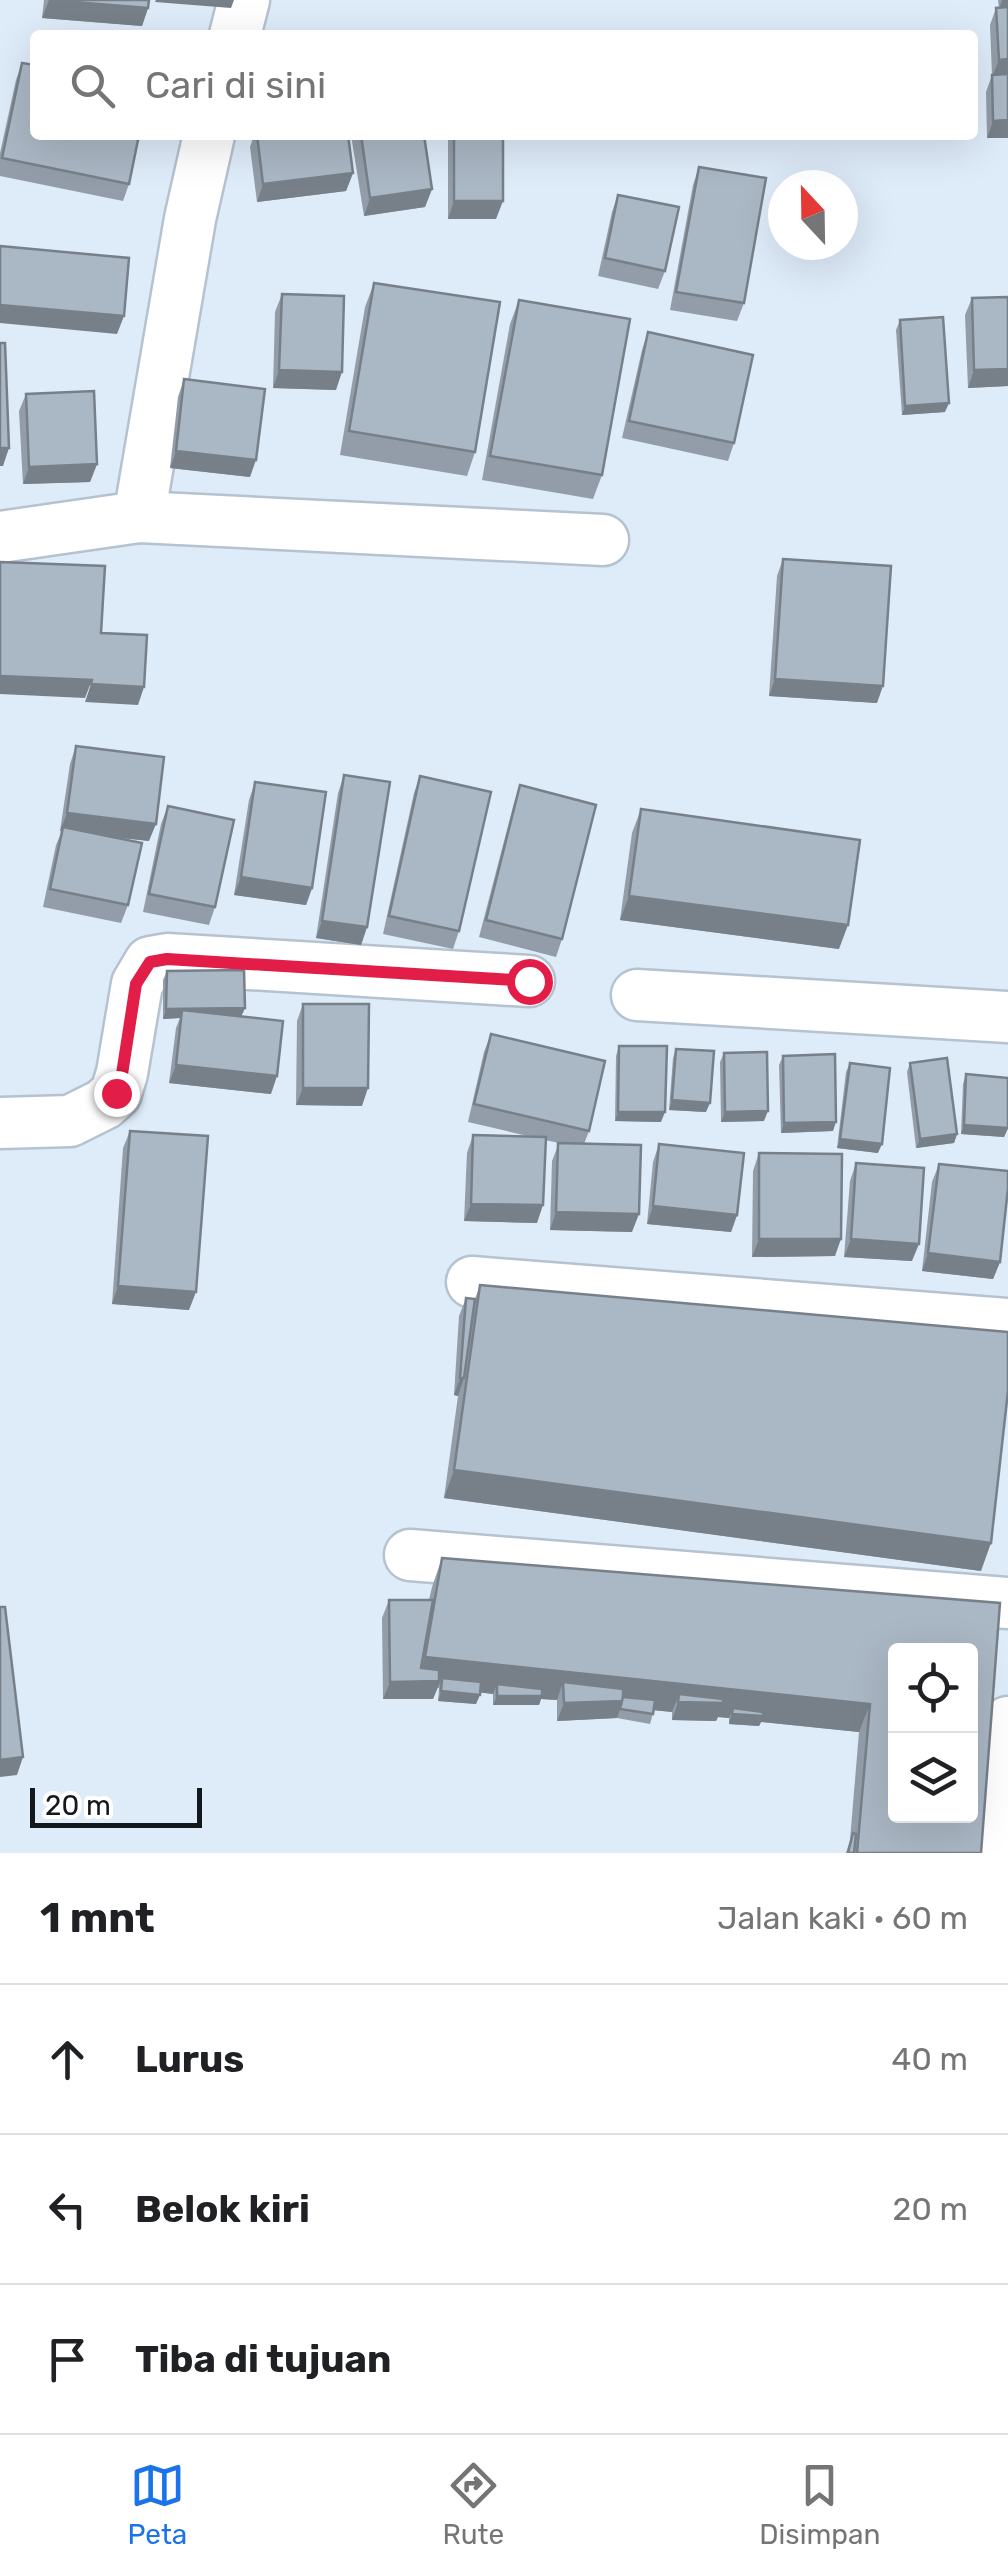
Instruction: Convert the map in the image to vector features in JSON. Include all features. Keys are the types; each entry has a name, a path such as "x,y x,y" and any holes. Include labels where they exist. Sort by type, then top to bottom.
{"street":[{"path":"236,30 244,0"},
{"path":"140,517 190,220 208,140"},
{"path":"0,537 140,517 604,540"},
{"path":"0,1123 70,1121 104,1104 116,1093 136,984 150,962 167,959 529,981"},
{"path":"637,995 1008,1017"},
{"path":"472,1282 1008,1324"},
{"path":"410,1555 1008,1603"},
{"path":"995,1853 1008,1722"}],"building":[{"path":"49,0 149,0 148,8"},
{"path":"1008,7 1008,59 999,60 996,8"},
{"path":"22,63 30,64 30,140 138,140 129,184 2,158"},
{"path":"1008,74 1008,120 993,121 992,75"},
{"path":"258,140 349,140 353,173 263,184"},
{"path":"362,140 425,140 432,189 370,198"},
{"path":"454,140 503,140 503,201 454,201"},
{"path":"699,167 766,178 744,303 676,292"},
{"path":"618,195 679,207 665,271 605,258"},
{"path":"0,246 129,258 124,316 0,305"},
{"path":"374,283 500,302 475,452 349,431"},
{"path":"282,294 344,296 342,372 279,370"},
{"path":"1008,297 1008,369 974,370 972,298"},
{"path":"519,300 630,319 602,475 490,456"},
{"path":"943,317 949,403 905,406 900,320"},
{"path":"648,332 753,355 734,443 629,421"},
{"path":"0,343 5,343 9,448 0,448"},
{"path":"184,379 265,389 256,460 176,451"},
{"path":"94,391 97,464 29,467 26,394"},
{"path":"783,559 891,566 883,686 775,679"},
{"path":"0,562 105,566 101,633 147,635 144,687 91,684 92,680 0,676"},
{"path":"76,746 164,757 156,824 67,813"},
{"path":"344,775 390,782 367,927 322,921"},
{"path":"420,776 491,792 459,931 389,916"},
{"path":"255,782 326,792 312,888 241,877"},
{"path":"520,785 596,805 562,939 486,920"},
{"path":"168,806 234,820 215,907 149,894"},
{"path":"641,809 860,840 848,925 629,896"},
{"path":"63,827 142,843 128,905 50,889"},
{"path":"244,970 245,1008 166,1009 167,971"},
{"path":"303,1004 369,1004 368,1088 303,1088"},
{"path":"182,1010 283,1021 277,1076 176,1065"},
{"path":"491,1034 605,1061 589,1131 474,1104"},
{"path":"619,1046 667,1046 665,1112 618,1112"},
{"path":"676,1049 714,1051 710,1103 672,1100"},
{"path":"767,1052 768,1111 725,1112 724,1053"},
{"path":"835,1054 836,1122 784,1123 783,1056"},
{"path":"947,1058 957,1134 920,1139 910,1063"},
{"path":"850,1063 890,1068 882,1144 840,1139"},
{"path":"966,1074 1008,1078 1008,1128 964,1125"},
{"path":"130,1131 208,1136 196,1292 118,1286"},
{"path":"473,1135 546,1137 543,1205 471,1204"},
{"path":"558,1143 641,1145 639,1214 556,1212"},
{"path":"659,1144 744,1153 737,1215 653,1206"},
{"path":"759,1153 842,1154 841,1239 759,1239"},
{"path":"856,1163 924,1168 919,1244 851,1239"},
{"path":"939,1164 1008,1171 1000,1262 928,1253"},
{"path":"480,1285 1008,1332 1008,1391 991,1543 454,1470"},
{"path":"466,1298 475,1299 464,1378 460,1378"},
{"path":"442,1558 1000,1603 981,1853 857,1853 870,1704 425,1657"},
{"path":"389,1600 433,1600 421,1668 439,1670 439,1681 390,1682"},
{"path":"0,1607 5,1607 23,1757 0,1760"},
{"path":"442,1678 481,1682 480,1695 441,1691"},
{"path":"563,1682 623,1689 623,1701 564,1703"},
{"path":"497,1684 542,1689 542,1696 497,1696"},
{"path":"679,1694 723,1699 723,1703 678,1702"},
{"path":"623,1697 655,1700 653,1714 620,1709"},
{"path":"733,1708 763,1712 763,1716 732,1714"},
{"path":"853,1833 854,1853 848,1853"}],"route":[{"path":"116,1093 136,984 150,962 167,959 529,981"}]}
